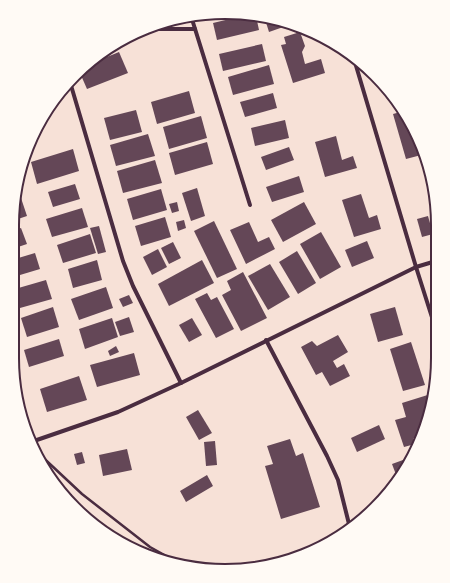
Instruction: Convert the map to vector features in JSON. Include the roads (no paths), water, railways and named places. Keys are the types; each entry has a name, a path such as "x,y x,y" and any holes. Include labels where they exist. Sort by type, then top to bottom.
{"street":[{"path":"193,22 250,205"},
{"path":"162,29 195,29"},
{"path":"356,67 431,314"},
{"path":"72,87 123,261 133,286 181,383"},
{"path":"36,440 118,412 181,383 416,267 431,262"},
{"path":"266,340 338,480 349,522"}]}
